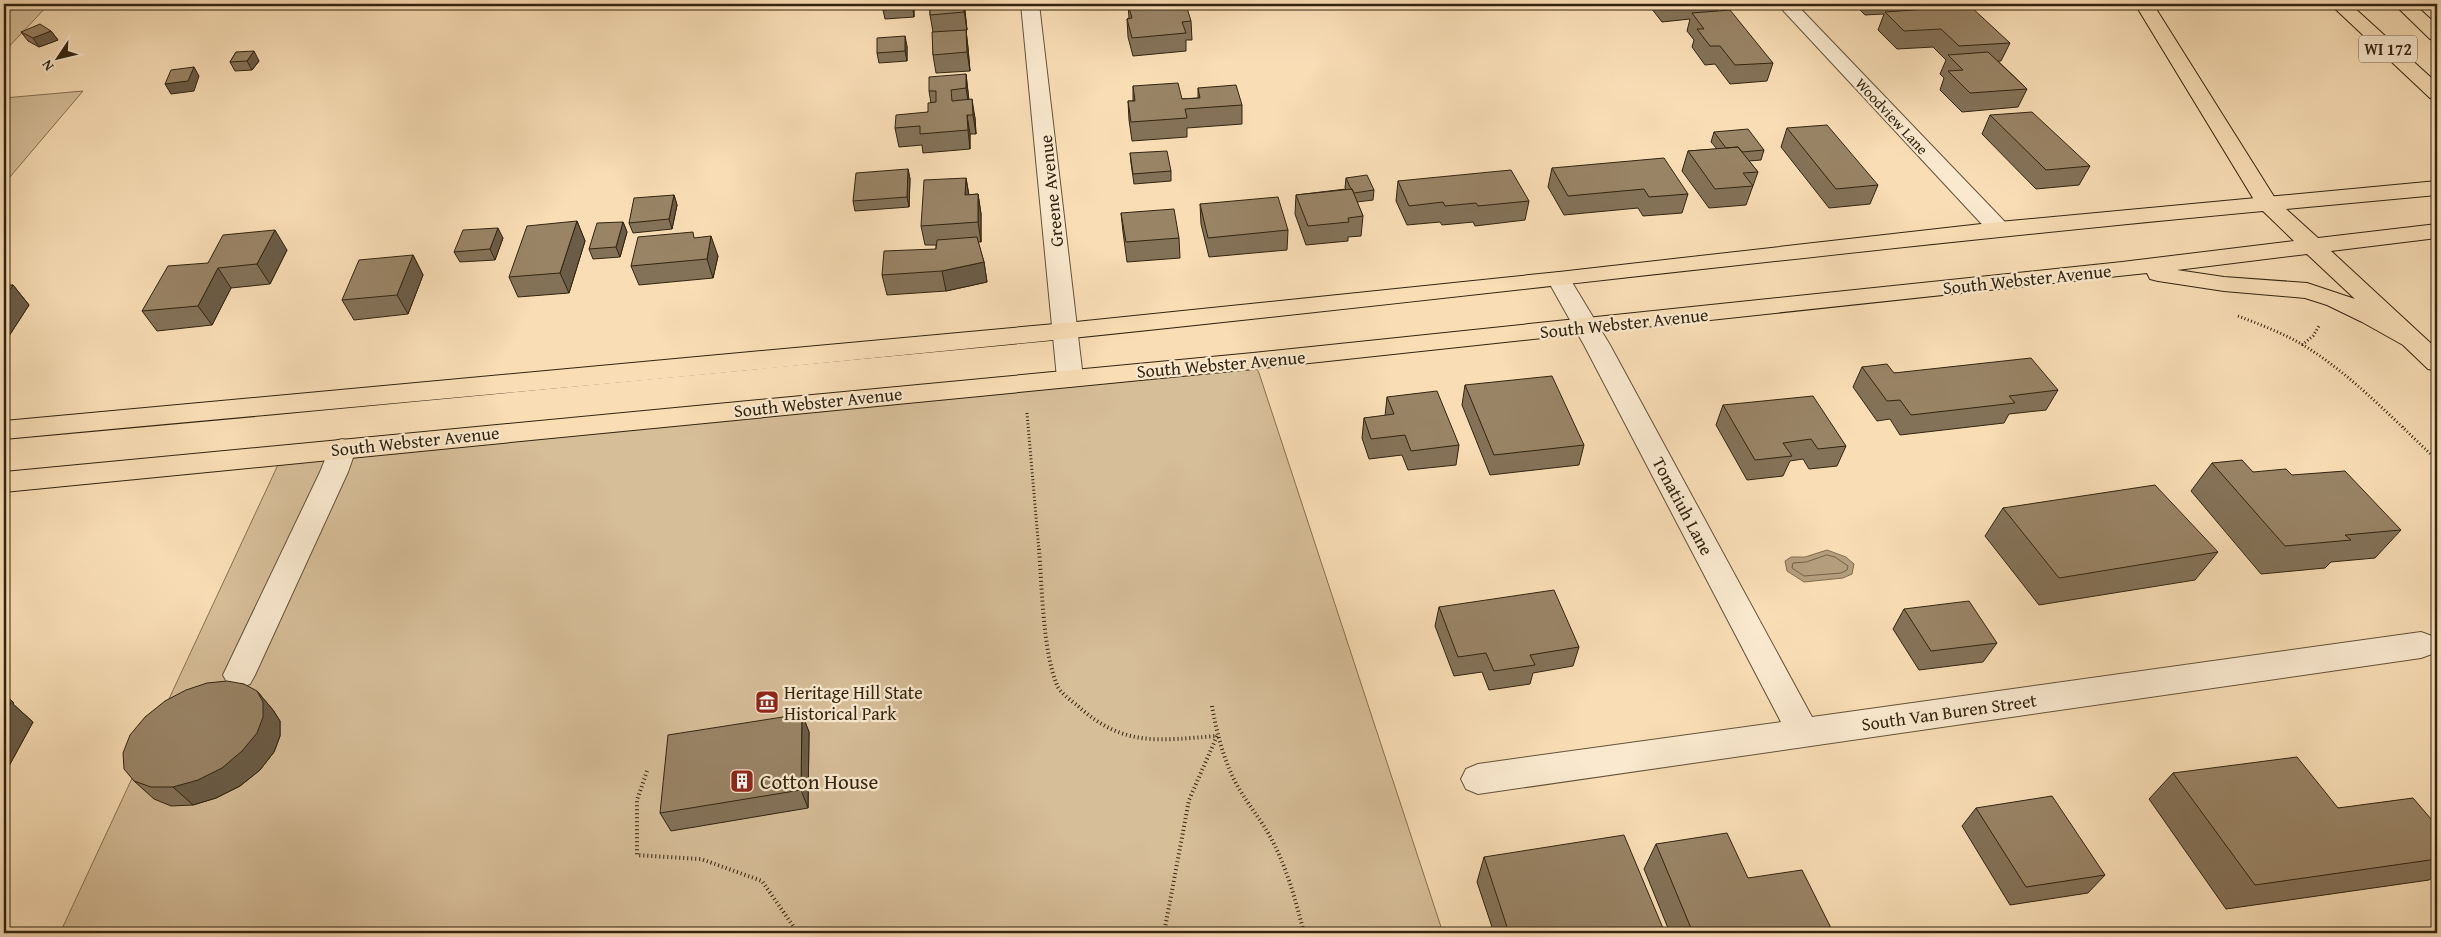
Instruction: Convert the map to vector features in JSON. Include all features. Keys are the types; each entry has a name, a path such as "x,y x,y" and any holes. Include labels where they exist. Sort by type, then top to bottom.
{"main road":[{"path":"2144,4 2267,203 2310,246 2415,340 2437,363"},
{"name":"WI 172","path":"2340,4 2437,94"},
{"name":"WI 172","path":"2403,4 2437,35"},
{"path":"4,430 1066,331 1559,279 1998,229 2427,189"},
{"name":"South Webster Avenue","path":"4,482 1587,327 2122,269 2437,232"},
{"path":"2122,269 2224,284 2308,292 2336,300 2371,316 2415,340"}],"street":[{"name":"Greene Avenue","path":"1030,4 1070,378"},
{"name":"Woodview Lane","path":"1786,4 1998,229"},
{"name":"Tonatiuh Lane","path":"1559,279 1587,327 1804,733"},
{"path":"240,675 334,472 342,449"},
{"name":"South Van Buren Street","path":"1478,780 2421,645"}],"path":[{"path":"2232,314 2302,345 2347,377 2437,460"},
{"path":"2302,345 2318,329 2319,320"},
{"path":"1027,412 1049,654 1057,687 1094,721 1135,739 1163,740 1217,736"},
{"path":"1212,706 1217,736 1237,786 1260,818 1275,845 1297,904 1304,933"},
{"path":"1164,933 1189,800 1217,736"},
{"path":"647,771 637,800 637,855 701,859 762,881 798,933"}],"shaded area":[{"path":"4,4 49,4 4,52"},
{"path":"83,91 4,184 4,98"},
{"name":"Heritage Hill State Historical Park","path":"1253,361 1259,373 1443,933 60,933 283,454"}],"water":[{"path":"1827,550 1846,557 1854,564 1852,574 1843,578 1804,582 1787,571 1785,561 1791,557 1805,557"}],"building":[{"path":"883,4 912,4 912,7 883,10"},
{"path":"930,4 963,4 964,12 930,15"},
{"path":"1128,4 1176,4 1178,9 1187,8 1191,21 1182,22 1186,33 1132,38 1127,19 1132,18"},
{"path":"1970,6 2010,43 1959,46 1941,29 1904,31 1885,12"},
{"path":"1730,10 1773,63 1735,65 1720,46 1710,46 1697,29 1704,29 1692,13"},
{"path":"40,24 51,31 33,38 21,32"},
{"path":"966,30 967,52 933,55 932,32"},
{"path":"905,36 905,51 877,53 877,38"},
{"path":"254,51 247,61 230,62 236,52"},
{"path":"1988,52 2027,89 1970,93 1948,71 1963,70 1948,55"},
{"path":"194,67 188,81 165,84 171,70"},
{"path":"966,74 966,88 951,90 952,101 972,99 973,115 967,115 968,130 920,134 920,126 895,128 896,115 928,112 928,103 936,102 936,91 929,91 929,77"},
{"path":"1178,83 1182,99 1200,98 1198,88 1236,85 1242,105 1185,109 1187,118 1131,122 1128,101 1135,101 1133,86"},
{"path":"2032,112 2090,166 2046,170 1990,115"},
{"path":"1827,125 1878,185 1836,189 1787,128"},
{"path":"1748,129 1764,150 1742,152 1738,147 1726,148 1714,132"},
{"path":"1738,147 1758,172 1743,173 1753,186 1715,189 1688,151"},
{"path":"1167,151 1171,171 1133,174 1130,153"},
{"path":"1664,158 1688,194 1649,197 1644,189 1568,196 1552,168"},
{"path":"908,169 907,197 853,201 856,173"},
{"path":"1511,170 1529,201 1478,206 1476,203 1445,206 1443,202 1409,206 1398,181"},
{"path":"1367,175 1374,190 1354,193 1346,178"},
{"path":"966,178 965,195 978,194 978,222 921,226 924,180"},
{"path":"1352,189 1363,216 1348,218 1349,222 1308,226 1296,195"},
{"path":"674,195 669,219 629,223 634,198"},
{"path":"1278,197 1288,230 1208,238 1200,204"},
{"path":"1174,209 1179,238 1126,242 1121,213"},
{"path":"577,221 560,273 509,277 527,226"},
{"path":"623,222 616,247 589,249 597,223"},
{"path":"498,228 490,249 454,252 463,230"},
{"path":"275,230 257,264 218,268 198,306 142,311 168,266 208,263 223,235"},
{"path":"693,232 694,238 711,236 707,259 631,266 638,237"},
{"path":"977,237 984,262 942,271 882,275 884,251 936,249 937,240"},
{"path":"413,255 397,295 342,300 359,260"},
{"path":"13,285 4,299 4,286"},
{"path":"2031,358 2058,390 2009,396 2015,403 1911,415 1900,400 1887,401 1862,367 1887,364 1894,373"},
{"path":"1552,376 1584,445 1494,455 1465,385"},
{"path":"1437,391 1459,445 1411,451 1405,435 1371,439 1364,418 1394,414 1387,397"},
{"path":"1813,396 1846,446 1818,449 1811,439 1783,443 1792,456 1755,460 1723,405"},
{"path":"2242,460 2253,472 2286,469 2292,475 2345,471 2401,530 2345,535 2351,540 2285,546 2212,463"},
{"path":"2155,485 2218,552 2059,578 2003,508"},
{"path":"1554,590 1579,647 1530,655 1535,665 1494,671 1486,653 1458,657 1439,607"},
{"path":"1969,601 1997,643 1931,651 1904,609"},
{"path":"227,681 244,684 257,691 263,702 263,717 257,733 242,751 222,768 198,780 173,787 151,787 134,781 124,769 123,753 130,735 145,717 165,701 186,690 207,683"},
{"path":"11,703 4,717 4,704"},
{"name":"Cotton House","path":"802,714 801,790 660,813 668,735"},
{"path":"2297,757 2338,808 2413,798 2437,826 2437,859 2255,885 2173,773"},
{"path":"2052,796 2105,875 2026,887 1976,808"},
{"path":"1727,833 1748,878 1802,870 1833,932 1693,933 1656,844"},
{"path":"1624,835 1665,933 1535,933 1534,931 1509,933 1484,857"}],"place":[{"name":"Heritage Hill State Historical Park","path":"767,702"},
{"name":"Cotton House","path":"742,781"}]}
